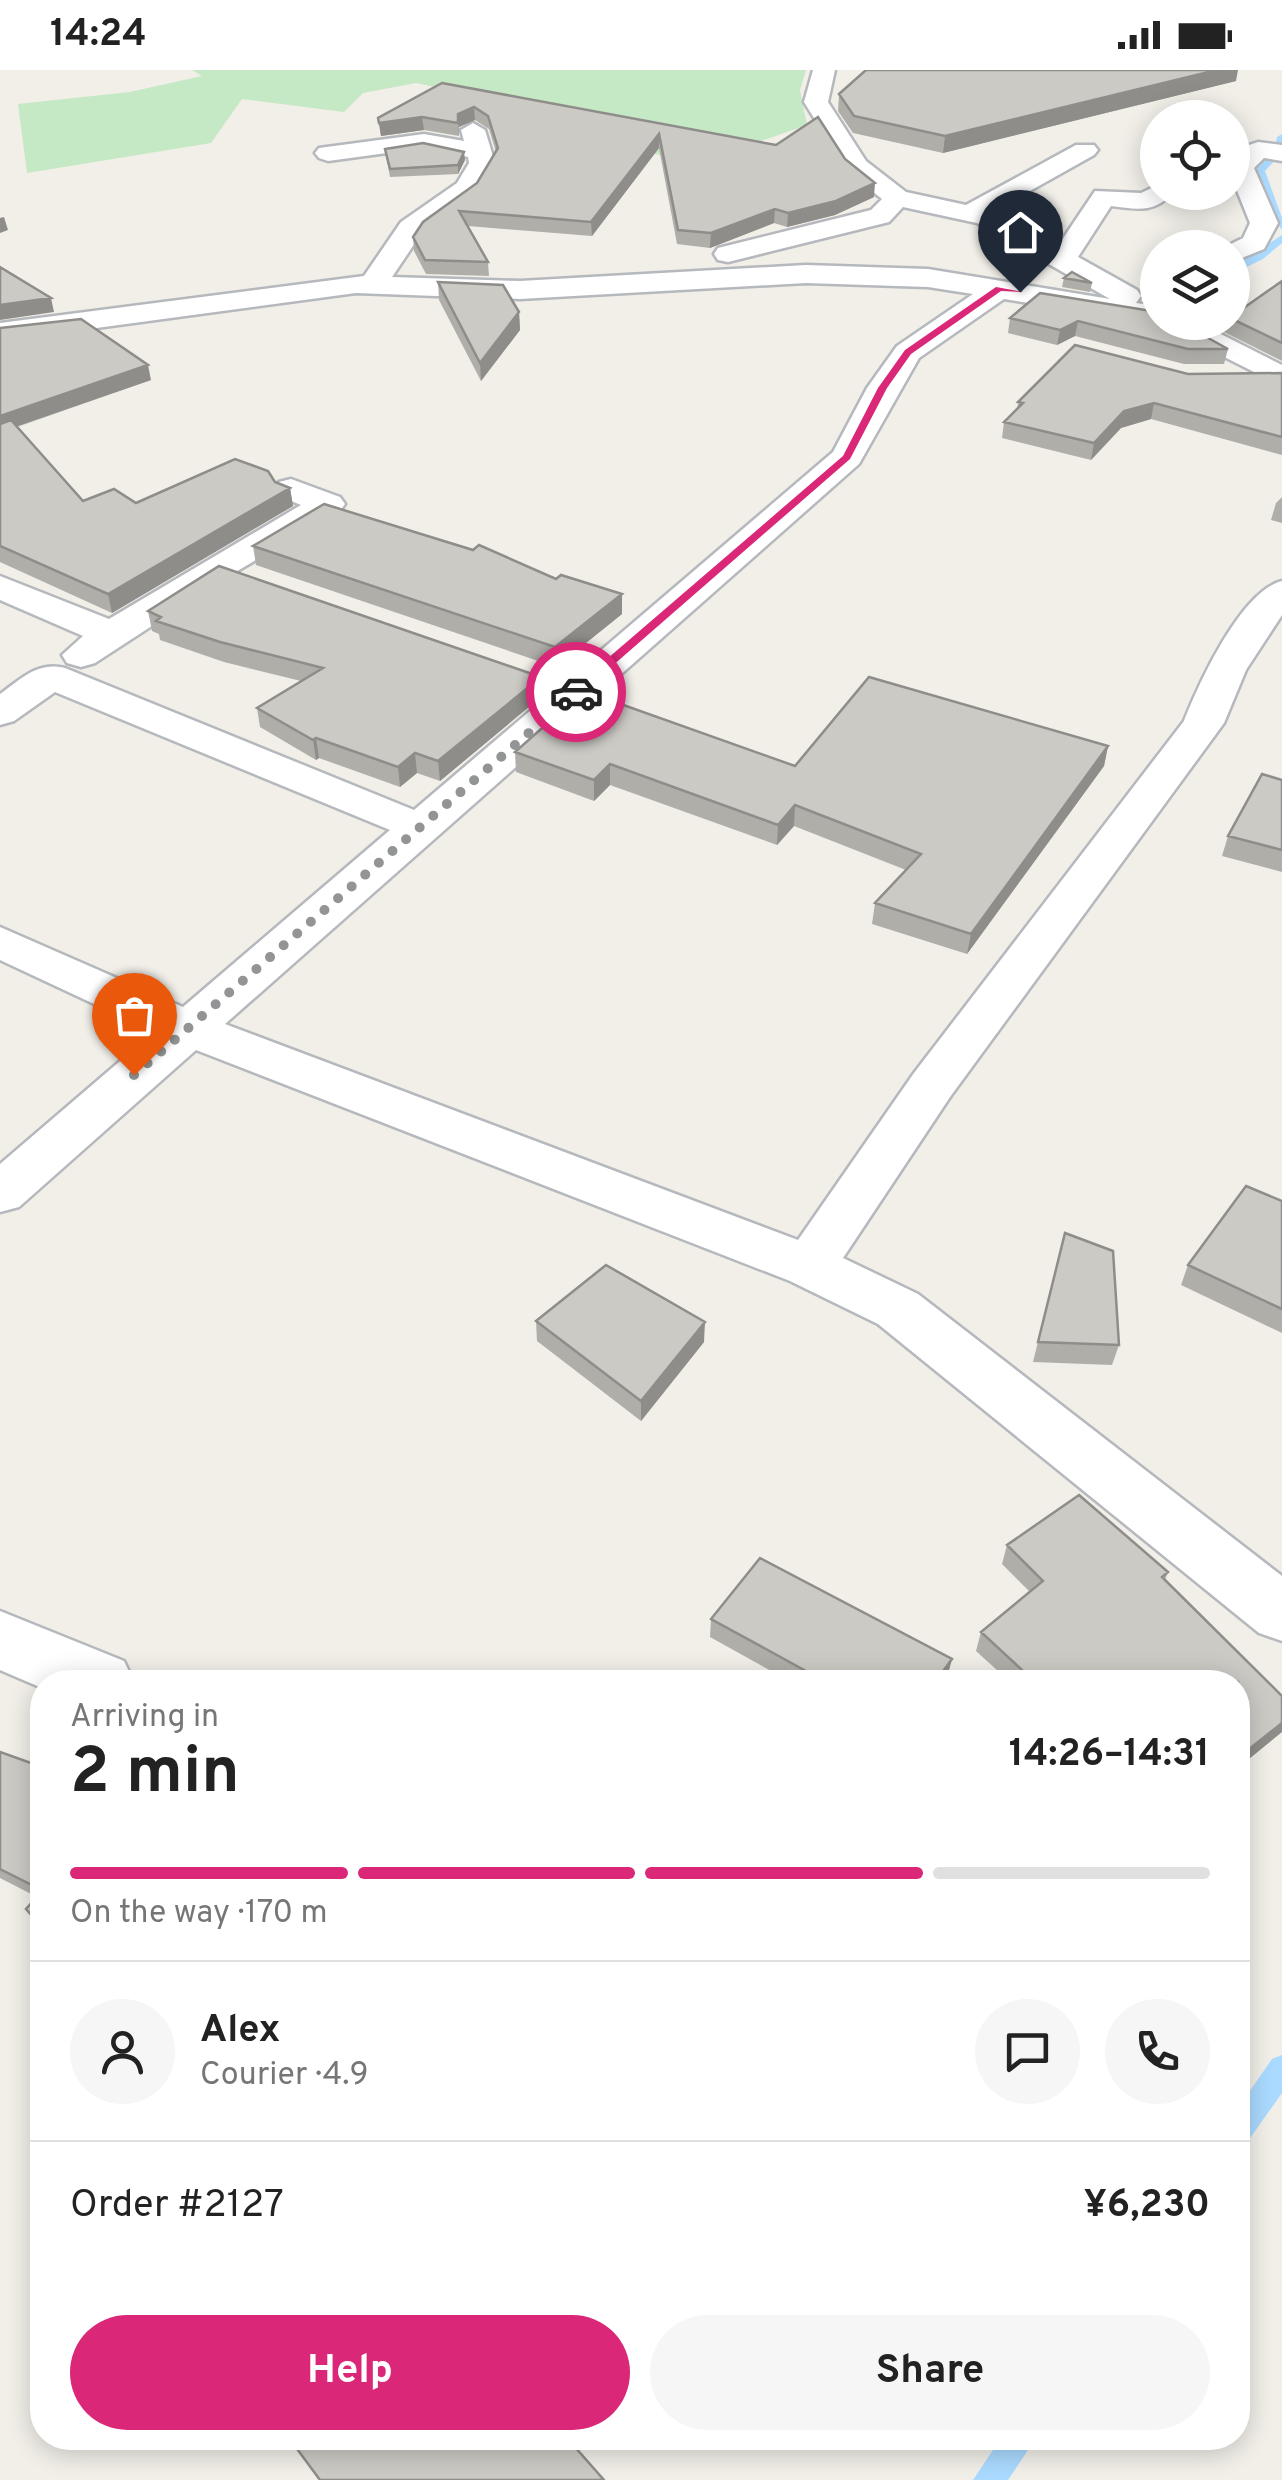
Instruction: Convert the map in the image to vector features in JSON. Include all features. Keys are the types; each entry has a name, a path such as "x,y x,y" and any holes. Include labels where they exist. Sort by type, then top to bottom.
{"street":[{"path":"824,70 816,102 834,134 856,166 897,198 972,212 1140,302"},
{"path":"328,152 476,141 482,162 466,188 411,228 372,285"},
{"path":"972,212 1085,150"},
{"path":"1250,245 1264,223 1241,167 1270,151"},
{"path":"1077,178 1076,186 1104,198 1140,201"},
{"path":"662,280 729,254 880,216 897,198"},
{"path":"1062,260 1104,198"},
{"path":"0,332 372,285 520,290 806,274 928,278 1140,308"},
{"path":"0,1192 420,827 558,684 847,457 883,388 908,352 999,288"},
{"path":"1211,378 1282,377 1262,352 1232,340"},
{"path":"0,713 111,634 328,504 291,489"},
{"path":"218,568 256,581"},
{"path":"0,587 111,634"},
{"path":"809,1266 932,1085 1204,723 1219,678 1256,622 1282,592"},
{"path":"52,676 420,827"},
{"path":"0,942 187,1028 809,1266 898,1309 1282,1613"},
{"path":"0,1640 71,1670"}],"green space":[{"path":"192,70 806,70 800,90 807,125 696,164 631,148 649,131 416,83 363,93 344,112 242,99 211,143 27,173 18,104 130,92 202,76"}],"building":[{"path":"866,70 1217,70 945,136 854,116 839,94"},
{"path":"442,83 776,145 818,117 845,159 875,183 836,201 788,213 775,209 711,233 678,230 659,134 591,222 459,211 488,262 425,260 413,237 423,222 477,183 498,148 488,116 474,107 458,114 458,123 422,117 379,123 378,118"},
{"path":"423,143 464,152 458,165 390,169 385,149"},
{"path":"0,267 51,298 0,305"},
{"path":"1072,272 1092,283 1064,278"},
{"path":"1282,281 1282,343 1250,328 1250,303"},
{"path":"438,282 503,285 519,312 480,363"},
{"path":"1040,293 1140,309 1140,337 1078,321 1060,330 1010,318"},
{"path":"81,319 148,365 0,416 0,328"},
{"path":"1153,340 1212,340 1228,349 1188,349"},
{"path":"1075,345 1188,374 1282,373 1282,437 1154,403 1124,411 1094,443 1004,422 1023,403 1018,402"},
{"path":"11,420 83,501 114,489 136,503 235,459 268,471 275,482 290,488 108,594 0,546 0,424"},
{"path":"324,504 473,550 479,545 556,579 561,575 622,594 555,647 253,546"},
{"path":"219,566 541,677 438,761 415,753 398,767 313,740 257,708 323,668 220,642 156,621 161,617 148,611"},
{"path":"869,677 1108,746 971,934 875,903 921,854 795,805 778,825 610,764 594,780 515,752 584,691 795,766"},
{"path":"1262,774 1282,780 1282,850 1228,836"},
{"path":"1246,1186 1282,1201 1282,1309 1188,1265"},
{"path":"1065,1233 1113,1251 1119,1345 1038,1342"},
{"path":"606,1265 705,1322 641,1401 536,1321"},
{"path":"1079,1495 1168,1572 1162,1577 1282,1696 1282,1723 1250,1748 1250,1670 1022,1670 981,1632 1043,1581 1007,1545"},
{"path":"760,1558 952,1659 944,1670 804,1670 711,1619"},
{"path":"0,1752 30,1763 30,1884 0,1869"},
{"path":"298,2450 578,2450 604,2480 320,2480"}],"waterway":[{"path":"1282,137 1278,152 1260,171 1282,227"},
{"path":"1250,262 1282,238"},
{"path":"1250,2114 1282,2069"},
{"path":"989,2480 1011,2450"}],"way so far":[{"path":"134,1075 576,692"}],"route":[{"path":"576,692 847,457 883,388 908,352 999,288 1020,292"}]}
